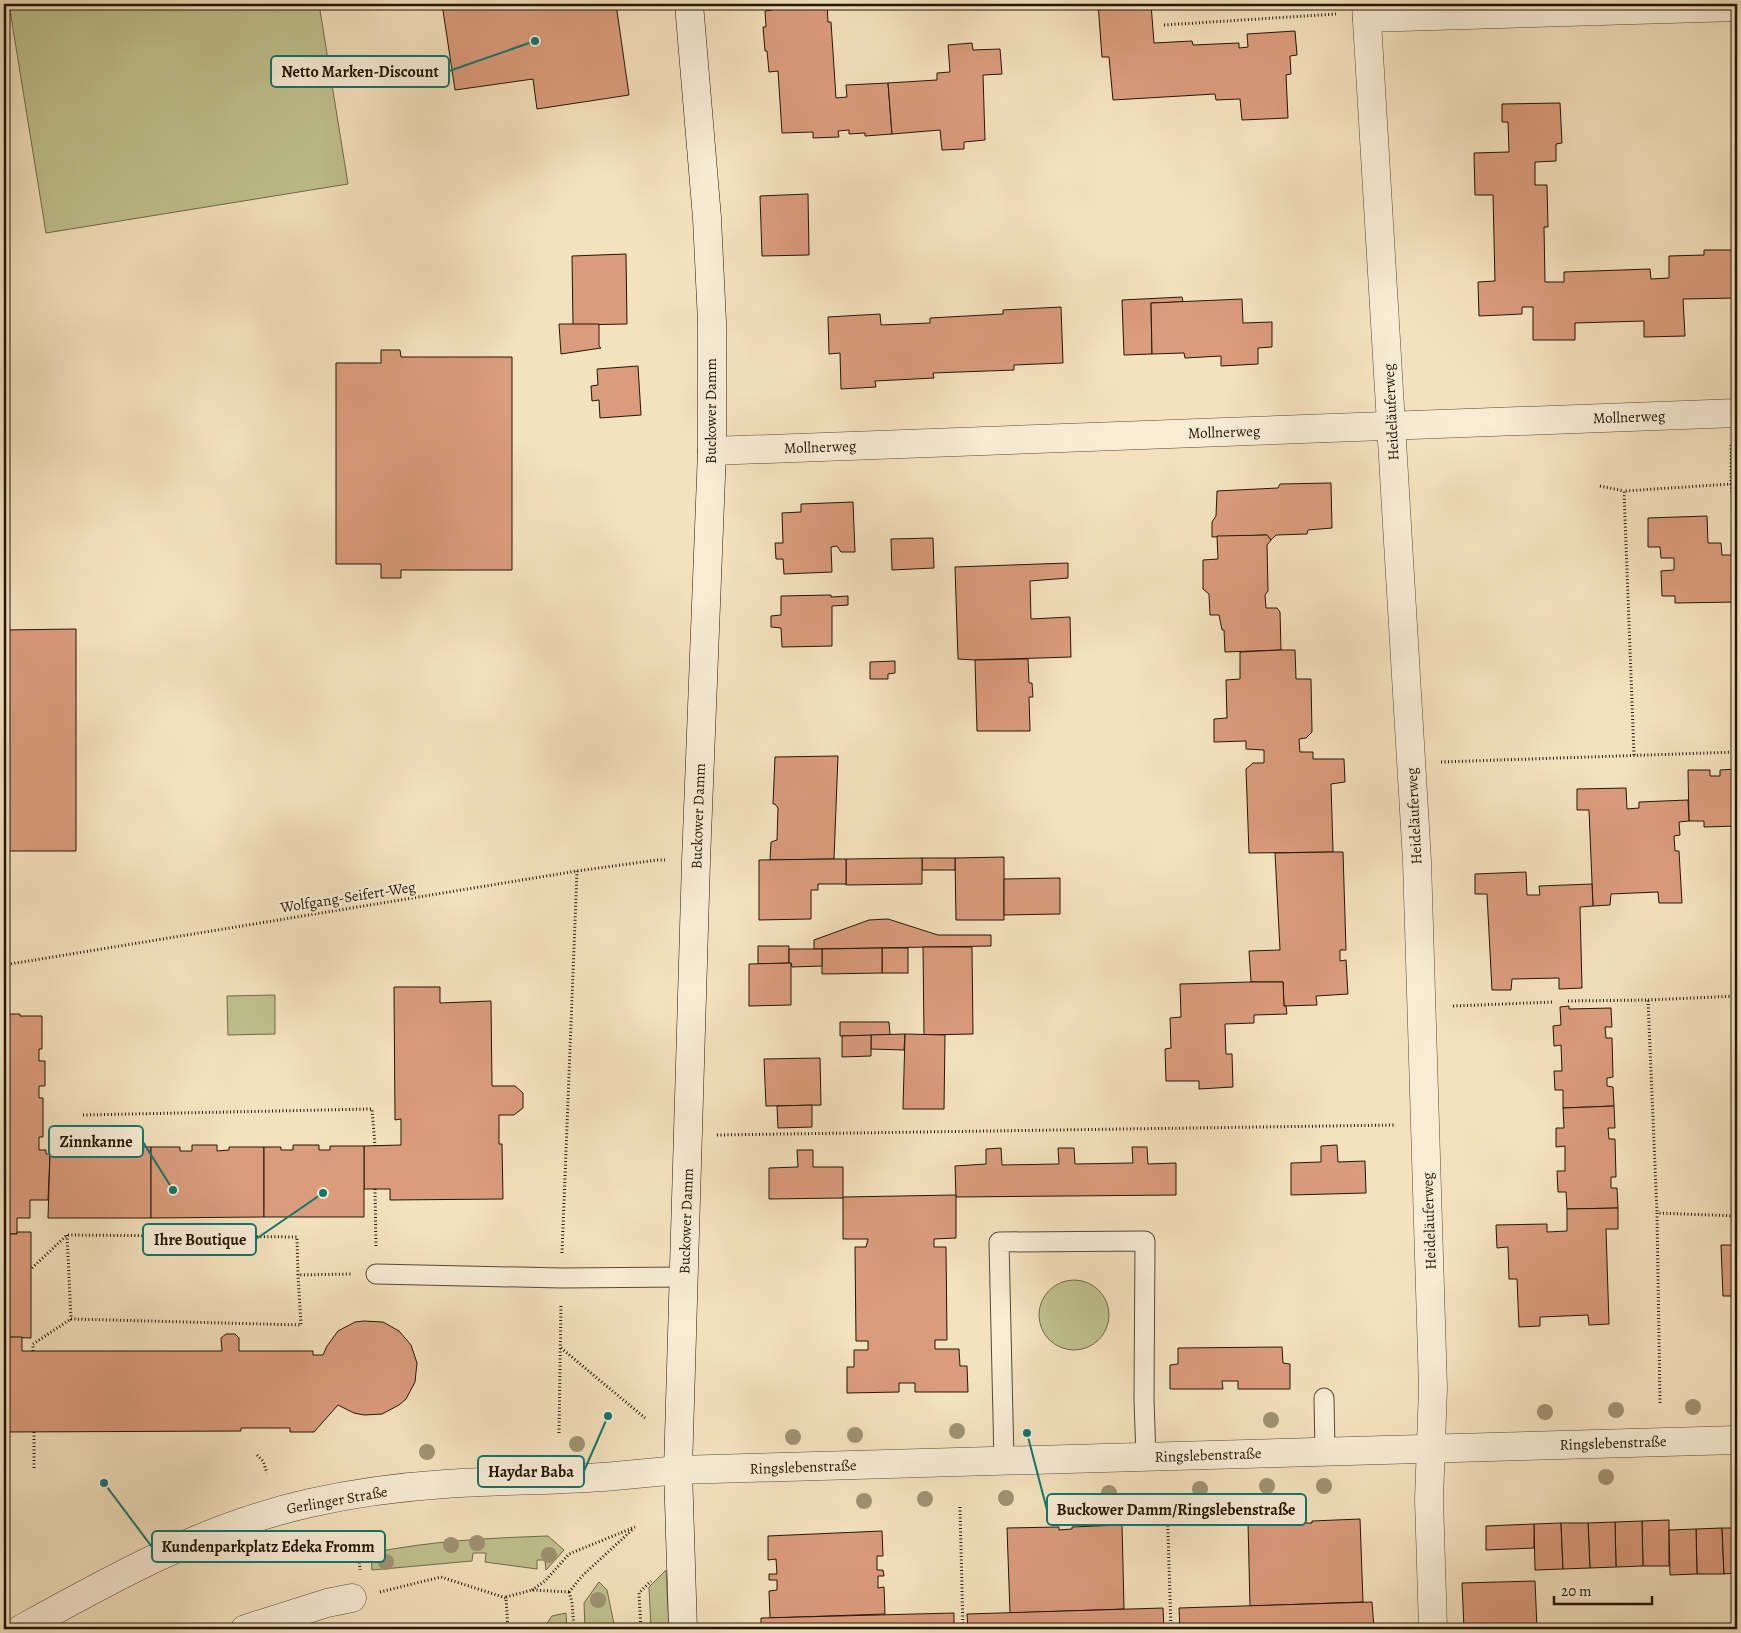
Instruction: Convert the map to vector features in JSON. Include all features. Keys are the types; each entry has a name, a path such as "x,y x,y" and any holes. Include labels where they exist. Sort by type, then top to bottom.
{"street":[{"name":"Buckower Damm","path":"683,1629 678,1470 696,861 712,450 712,322 707,218 689,4"},
{"path":"1367,11 1737,7"},
{"name":"Heideläuferweg","path":"1367,11 1417,861 1434,1388 1430,1499 1433,1629"},
{"name":"Mollnerweg","path":"712,450 1391,426 1734,425"},
{"name":"Ringslebenstraße","path":"678,1470 1737,1440"},
{"name":"Gerlinger Straße","path":"21,1629 98,1587 184,1544 241,1523 310,1503 348,1495 444,1484 614,1476 678,1470"},
{"path":"245,1629 318,1606 352,1598"}],"lane":[{"path":"1004,1461 999,1242 1145,1241 1144,1400 1146,1457"},
{"path":"376,1274 562,1278 684,1277"},
{"path":"1324,1398 1325,1452"}],"path":[{"path":"1164,25 1336,14"},
{"path":"1734,425 1731,484 1735,514 1737,516"},
{"path":"1600,486 1624,491 1731,484"},
{"path":"1624,491 1634,755"},
{"path":"1441,762 1737,752"},
{"name":"Wolfgang-Seifert-Weg","path":"4,965 577,871 657,860 696,861"},
{"path":"559,1433 562,1278 577,871"},
{"path":"1568,1001 1737,996"},
{"path":"1648,1000 1657,1213 1660,1404"},
{"path":"1453,1006 1554,1002"},
{"path":"82,1114 372,1109 375,1146"},
{"path":"716,1135 1398,1125"},
{"path":"298,1275 376,1274 375,1189"},
{"path":"1657,1213 1737,1216"},
{"path":"32,1268 67,1235 297,1236 301,1325 71,1319 33,1344 33,1351"},
{"path":"67,1235 71,1319"},
{"path":"560,1348 645,1418"},
{"path":"34,1432 34,1468"},
{"path":"257,1455 263,1462 267,1473"},
{"path":"1167,1500 1171,1629"},
{"path":"960,1507 963,1629"},
{"path":"352,1598 440,1577 506,1598 532,1590 545,1581 569,1554 635,1527 582,1576 569,1592"},
{"path":"532,1590 569,1592"},
{"path":"569,1592 572,1602 574,1629"},
{"path":"639,1593 641,1629"},
{"path":"506,1598 508,1629"}],"green space":[{"path":"9,4 319,4 348,184 46,233"},
{"path":"275,995 275,1034 228,1035 227,996"},
{"path":"1074,1280 1087,1283 1099,1290 1106,1302 1109,1315 1106,1328 1099,1340 1087,1347 1074,1350 1061,1347 1049,1340 1042,1328 1039,1315 1042,1302 1049,1290 1061,1283"},
{"path":"548,1536 564,1550 546,1570 545,1560 537,1560 537,1569 485,1562 486,1553 473,1553 472,1561 372,1570 371,1553 459,1541"},
{"path":"666,1570 669,1629 651,1629 649,1587"},
{"path":"599,1582 607,1590 615,1629 585,1629 584,1603"},
{"path":"566,1613 567,1629 543,1629 552,1616"}],"building":[{"path":"442,4 616,4 629,95 537,109 533,79 455,90"},
{"path":"772,4 827,4 828,22 831,22 836,98 847,97 846,85 888,83 892,134 865,136 865,133 849,134 849,130 838,131 839,137 813,138 813,132 782,133 778,71 769,72 763,27 766,27 765,11 772,10"},
{"path":"1098,4 1151,4 1154,43 1192,41 1193,45 1239,43 1239,48 1248,47 1247,34 1295,31 1297,55 1290,56 1291,74 1286,75 1288,118 1242,120 1240,99 1216,100 1215,94 1113,100 1109,57 1102,57"},
{"path":"972,43 973,50 1000,49 1002,74 983,75 985,140 964,142 964,149 942,150 940,130 892,134 888,83 937,80 937,73 950,72 948,45"},
{"path":"1560,103 1562,143 1556,144 1556,161 1535,162 1535,185 1547,185 1548,227 1544,227 1545,282 1564,282 1564,272 1650,269 1651,279 1669,278 1669,256 1704,255 1704,250 1737,250 1737,298 1683,299 1685,336 1644,337 1644,321 1575,323 1575,340 1533,340 1533,307 1522,307 1522,314 1479,316 1478,282 1495,281 1493,195 1475,195 1474,153 1509,152 1508,122 1502,122 1502,104"},
{"path":"808,194 809,255 762,256 760,196"},
{"path":"626,254 627,324 573,325 572,256"},
{"path":"1182,297 1183,302 1151,303 1152,354 1124,355 1122,300"},
{"path":"1242,299 1243,323 1272,322 1272,347 1258,348 1258,364 1221,366 1221,356 1185,358 1184,353 1152,354 1151,303"},
{"path":"1061,307 1063,363 1014,365 1014,370 933,373 934,378 875,381 876,387 841,389 840,353 829,354 828,317 880,314 881,325 930,323 930,318 1003,314 1003,310"},
{"path":"559,324 599,324 599,346 601,348 561,354"},
{"path":"381,350 400,350 401,357 512,357 512,570 401,570 401,578 381,578 381,564 336,564 336,363 381,363"},
{"path":"638,366 641,415 600,418 599,400 592,401 591,386 598,385 597,369"},
{"path":"1331,483 1332,528 1308,530 1307,534 1276,535 1271,540 1267,535 1212,537 1212,522 1216,516 1217,491 1278,488 1280,484"},
{"path":"853,502 855,552 841,552 837,546 831,547 832,572 784,574 783,559 776,559 775,543 783,543 782,513 801,512 801,504"},
{"path":"1707,516 1708,543 1721,543 1722,555 1737,555 1737,602 1675,603 1675,596 1662,596 1661,571 1674,570 1674,558 1661,558 1660,547 1648,547 1648,518"},
{"path":"1267,535 1271,540 1267,545 1268,591 1265,595 1266,608 1277,608 1280,612 1281,650 1225,652 1224,630 1222,630 1219,615 1210,615 1209,594 1203,589 1203,560 1218,559 1217,536"},
{"path":"933,538 934,568 892,570 891,539"},
{"path":"1068,563 1068,578 1030,581 1031,619 1070,617 1071,657 958,659 955,567"},
{"path":"831,595 831,597 848,596 848,605 832,606 832,646 782,647 781,628 771,627 771,616 781,615 781,596"},
{"path":"76,629 76,851 4,851 4,630"},
{"path":"1295,650 1296,679 1311,679 1312,732 1306,738 1299,739 1300,752 1313,752 1313,759 1344,759 1345,782 1331,784 1333,852 1249,853 1246,769 1253,763 1264,763 1264,750 1246,749 1246,741 1214,742 1214,719 1227,718 1226,680 1240,679 1240,652"},
{"path":"1028,659 1029,683 1032,683 1033,697 1029,697 1030,731 977,731 975,660"},
{"path":"895,661 895,673 888,674 888,679 870,679 870,662"},
{"path":"838,756 834,859 770,860 771,842 777,840 778,808 773,804 775,757"},
{"path":"1736,769 1737,826 1704,827 1704,821 1689,821 1688,770 1710,770 1710,776 1720,776 1720,770"},
{"path":"1626,788 1627,809 1639,808 1639,802 1688,800 1689,821 1679,822 1680,835 1674,836 1675,851 1679,851 1682,903 1659,903 1658,892 1611,894 1610,905 1593,906 1589,810 1577,810 1577,789"},
{"path":"1343,852 1346,950 1340,950 1340,961 1346,960 1348,994 1316,996 1317,1005 1284,1006 1283,982 1251,982 1249,951 1280,950 1275,853"},
{"path":"1004,857 1004,920 956,920 955,858"},
{"path":"922,858 955,858 955,870 922,870"},
{"path":"922,858 922,884 846,885 846,859"},
{"path":"846,859 846,884 818,884 818,890 811,890 811,919 759,920 759,860"},
{"path":"1526,872 1527,895 1540,895 1539,886 1592,884 1593,906 1580,907 1582,988 1559,989 1559,978 1512,979 1511,990 1492,990 1487,894 1475,894 1475,874"},
{"path":"1060,878 1060,914 1004,915 1004,879"},
{"path":"888,919 938,935 991,935 991,946 814,949 814,940 869,920"},
{"path":"758,946 789,946 789,963 758,964"},
{"path":"923,947 972,947 973,1034 924,1035"},
{"path":"882,948 908,948 908,973 882,973"},
{"path":"882,948 882,973 822,974 822,949"},
{"path":"789,949 822,949 822,966 792,967 791,963 789,963"},
{"path":"791,963 791,1005 749,1006 749,964"},
{"path":"1283,982 1284,1006 1286,1006 1287,1014 1254,1015 1254,1023 1225,1024 1226,1054 1232,1054 1233,1087 1199,1089 1199,1081 1166,1081 1165,1049 1171,1048 1170,1018 1181,1017 1180,984"},
{"path":"394,987 440,987 440,1003 491,1001 492,1086 515,1086 523,1093 523,1108 514,1115 499,1115 499,1144 502,1144 503,1199 390,1200 390,1189 364,1189 364,1146 401,1145 401,1119 395,1120"},
{"path":"1569,1006 1569,1009 1611,1008 1612,1027 1605,1027 1606,1038 1612,1038 1613,1077 1607,1078 1607,1086 1613,1087 1614,1106 1563,1108 1563,1090 1555,1090 1554,1071 1562,1071 1561,1045 1554,1046 1553,1026 1561,1025 1560,1007"},
{"path":"4,1014 42,1016 42,1049 39,1049 39,1061 45,1061 45,1086 39,1086 39,1098 43,1098 43,1137 39,1137 39,1150 46,1150 46,1154 50,1154 48,1200 30,1200 30,1218 17,1218 17,1234 7,1234 6,1245 4,1245"},
{"path":"840,1022 889,1022 890,1035 840,1036"},
{"path":"905,1034 904,1050 871,1049 871,1035"},
{"path":"905,1034 945,1035 944,1109 903,1109"},
{"path":"871,1035 871,1056 842,1057 842,1036"},
{"path":"820,1058 821,1105 766,1106 764,1059"},
{"path":"812,1105 812,1127 778,1128 777,1106"},
{"path":"1614,1106 1615,1128 1608,1128 1609,1139 1615,1139 1616,1177 1611,1177 1611,1188 1617,1188 1618,1208 1567,1209 1566,1192 1558,1192 1557,1171 1565,1171 1565,1146 1556,1147 1556,1128 1564,1128 1563,1108"},
{"path":"91,1145 117,1145 117,1150 128,1150 128,1147 151,1147 151,1218 48,1218 50,1154 56,1154 56,1147 79,1147 79,1151 91,1151"},
{"path":"192,1145 217,1145 217,1151 229,1150 229,1147 264,1147 264,1217 151,1218 151,1147 180,1147 180,1151 192,1151"},
{"path":"293,1145 319,1145 319,1150 330,1150 330,1146 364,1146 364,1217 264,1217 264,1147 281,1147 281,1150 293,1150"},
{"path":"1337,1145 1338,1162 1365,1161 1366,1193 1291,1195 1291,1163 1321,1162 1321,1146"},
{"path":"1132,1147 1147,1147 1148,1164 1176,1163 1176,1195 956,1197 955,1166 986,1164 986,1149 1001,1148 1002,1165 1059,1164 1058,1148 1074,1148 1075,1164 1133,1163"},
{"path":"797,1150 813,1150 813,1167 843,1167 843,1198 769,1199 769,1168 798,1167"},
{"path":"956,1195 956,1238 934,1239 934,1247 946,1247 947,1340 935,1340 935,1349 959,1349 960,1366 967,1366 968,1392 915,1392 915,1383 899,1383 899,1392 847,1393 847,1367 854,1367 854,1350 868,1350 868,1341 856,1341 855,1247 866,1247 868,1239 843,1239 843,1197"},
{"path":"1618,1208 1618,1229 1606,1229 1609,1324 1589,1325 1588,1315 1540,1317 1540,1326 1519,1327 1517,1279 1509,1279 1508,1247 1497,1248 1496,1225 1547,1224 1547,1232 1567,1231 1567,1209"},
{"path":"17,1232 31,1232 31,1338 4,1337 4,1245 6,1245 7,1234 17,1234"},
{"path":"1721,1245 1737,1245 1737,1296 1723,1296"},
{"path":"355,1322 383,1322 399,1331 411,1345 417,1363 415,1382 406,1399 382,1414 364,1415 354,1413 338,1405 314,1432 290,1432 290,1428 241,1428 241,1431 4,1432 4,1337 22,1337 22,1351 222,1351 221,1338 226,1334 235,1334 239,1338 239,1351 313,1351 313,1355 323,1355 338,1331"},
{"path":"1282,1347 1283,1363 1290,1364 1290,1389 1238,1389 1238,1381 1222,1381 1223,1389 1170,1389 1170,1365 1178,1364 1178,1348"},
{"path":"1360,1519 1363,1602 1250,1606 1248,1522 1298,1521 1298,1523 1312,1523 1312,1521"},
{"path":"1669,1520 1669,1566 1643,1566 1642,1521"},
{"path":"1642,1521 1643,1566 1616,1567 1615,1522"},
{"path":"1615,1522 1616,1567 1590,1568 1588,1523"},
{"path":"1561,1523 1563,1569 1535,1570 1534,1524"},
{"path":"1561,1523 1588,1523 1590,1568 1563,1569"},
{"path":"1534,1524 1534,1548 1486,1550 1486,1526"},
{"path":"1122,1525 1124,1609 1010,1613 1007,1528 1059,1527 1059,1530 1072,1529 1072,1527"},
{"path":"1722,1528 1724,1574 1697,1574 1696,1529"},
{"path":"1722,1528 1737,1528 1737,1573 1724,1574"},
{"path":"1696,1529 1697,1574 1670,1575 1669,1530"},
{"path":"882,1531 883,1556 877,1556 877,1570 883,1570 884,1576 878,1576 878,1588 884,1587 885,1614 770,1618 769,1591 777,1590 777,1580 769,1580 769,1574 777,1574 776,1559 768,1560 768,1536"},
{"path":"1535,1581 1537,1629 1464,1629 1462,1583"},
{"path":"1372,1602 1374,1629 1348,1627 1348,1629 1180,1629 1179,1608"},
{"path":"1163,1608 1164,1629 968,1629 967,1614"},
{"path":"954,1613 954,1629 761,1629 761,1618"}],"place":[{"name":"Netto Marken-Discount","path":"535,41"},
{"name":"Zinnkanne","path":"173,1190"},
{"name":"Ihre Boutique","path":"323,1193"},
{"name":"Haydar Baba","path":"608,1416"},
{"name":"Buckower Damm/Ringslebenstraße","path":"1027,1433"},
{"name":"Kundenparkplatz Edeka Fromm","path":"104,1483"}]}
